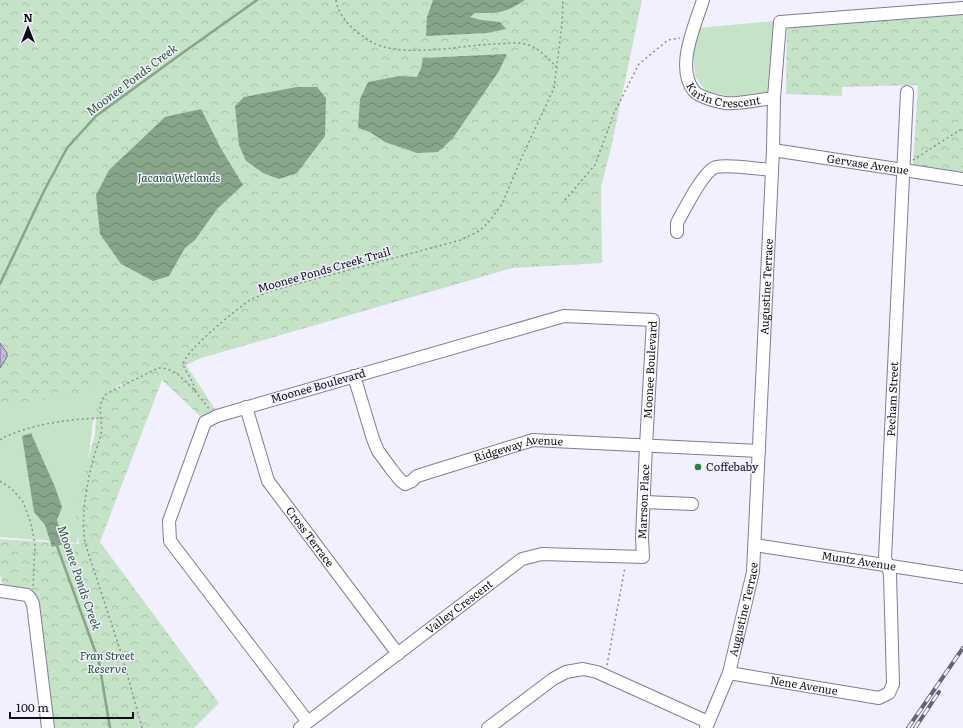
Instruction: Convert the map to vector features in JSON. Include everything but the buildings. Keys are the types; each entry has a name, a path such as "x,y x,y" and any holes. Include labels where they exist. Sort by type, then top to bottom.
{"street":[{"name":"Karin Crescent","path":"703,0 686,55 687,77 694,92 708,99 726,103 774,98"},
{"name":"Augustine Terrace","path":"707,725 729,674 753,572 773,150 774,98 780,22 963,8"},
{"name":"Pecham Street","path":"879,698 889,693 893,684 890,574 885,561 907,166 907,92"},
{"name":"Gervase Avenue","path":"773,150 907,166 963,179"},
{"path":"677,232 677,223 705,175 714,167 772,170"},
{"name":"Moonee Boulevard","path":"304,725 170,541 170,521 205,422 217,416 246,407 564,316 653,320 646,446"},
{"name":"Ridgeway Avenue","path":"354,376 372,439 383,457 400,480 405,484 418,476 533,440 759,451"},
{"name":"Cross Terrace","path":"246,407 268,481 398,654"},
{"name":"Marrson Place","path":"643,557 646,446"},
{"path":"644,502 692,504"},
{"name":"Muntz Avenue","path":"755,545 963,577"},
{"name":"Valley Crescent","path":"304,725 522,559 542,554 643,557"},
{"path":"0,590 27,595 33,604 48,728"},
{"path":"488,728 553,678 566,672 583,669 597,672 707,725"},
{"name":"Nene Avenue","path":"729,674 879,698"}],"path":[{"path":"336,0 338,9 345,20 368,40 379,46 402,50 523,44 535,48 556,66"},
{"name":"Moonee Ponds Creek Trail","path":"195,391 194,384 184,369 183,364 186,356 206,337 251,300 267,292 462,240 479,231 488,223 500,208 507,195 521,159 554,88 562,24 563,0"},
{"path":"565,200 595,165 614,113 639,64 668,40 692,35"},
{"path":"907,166 963,128"},
{"path":"142,728 123,659 85,543 83,517 93,461 101,434 101,401 104,396 158,368 164,368 175,372 195,391 209,409"},
{"path":"0,440 6,436 42,424 77,419 101,418"},
{"path":"0,481 12,489 23,502 31,523 35,545 33,595 30,598"},
{"path":"606,667 625,565"}],"green space":[{"name":"Jacana Wetlands","path":"0,0 642,0 611,148 601,187 602,263 513,268 201,358 186,365 215,409 202,418 162,380 100,542 219,703 194,728 48,728 27,591 3,585 0,574 0,539 79,544 76,516 82,480 95,435 97,401 125,384 0,408"},
{"path":"963,14 963,173 913,165 918,85 842,87 842,96 786,94 787,25"},
{"path":"775,21 770,92 733,97 706,91 695,76 693,51 697,28"},
{"path":"122,380 93,422 77,543 0,537 0,404"}],"water":[{"path":"433,0 525,0 512,8 501,12 475,13 470,17 500,22 506,29 487,33 426,36 427,17"},
{"path":"507,54 499,71 453,138 438,152 417,153 385,142 370,132 358,128 360,99 368,82 400,76 417,77 423,58"},
{"path":"297,87 317,87 326,98 325,136 297,173 279,179 263,173 246,161 239,145 235,106 244,97"},
{"path":"201,109 220,147 243,185 217,209 195,240 185,248 169,276 153,281 121,264 100,234 96,195 109,170 165,117"},
{"path":"31,433 55,487 62,507 57,520 64,544 52,547 45,525 34,512 22,436"}],"waterway":[{"name":"Moonee Ponds Creek","path":"0,284 44,191 67,148 96,116 257,0"},
{"name":"Moonee Ponds Creek","path":"56,543 99,662 110,728"}],"railway":[{"path":"908,728 963,648"},
{"path":"915,728 939,692"}],"place":[{"name":"Coffebaby","path":"698,467"}],"park label":[{"name":"Fran Street Reserve","path":"107,662"}]}
